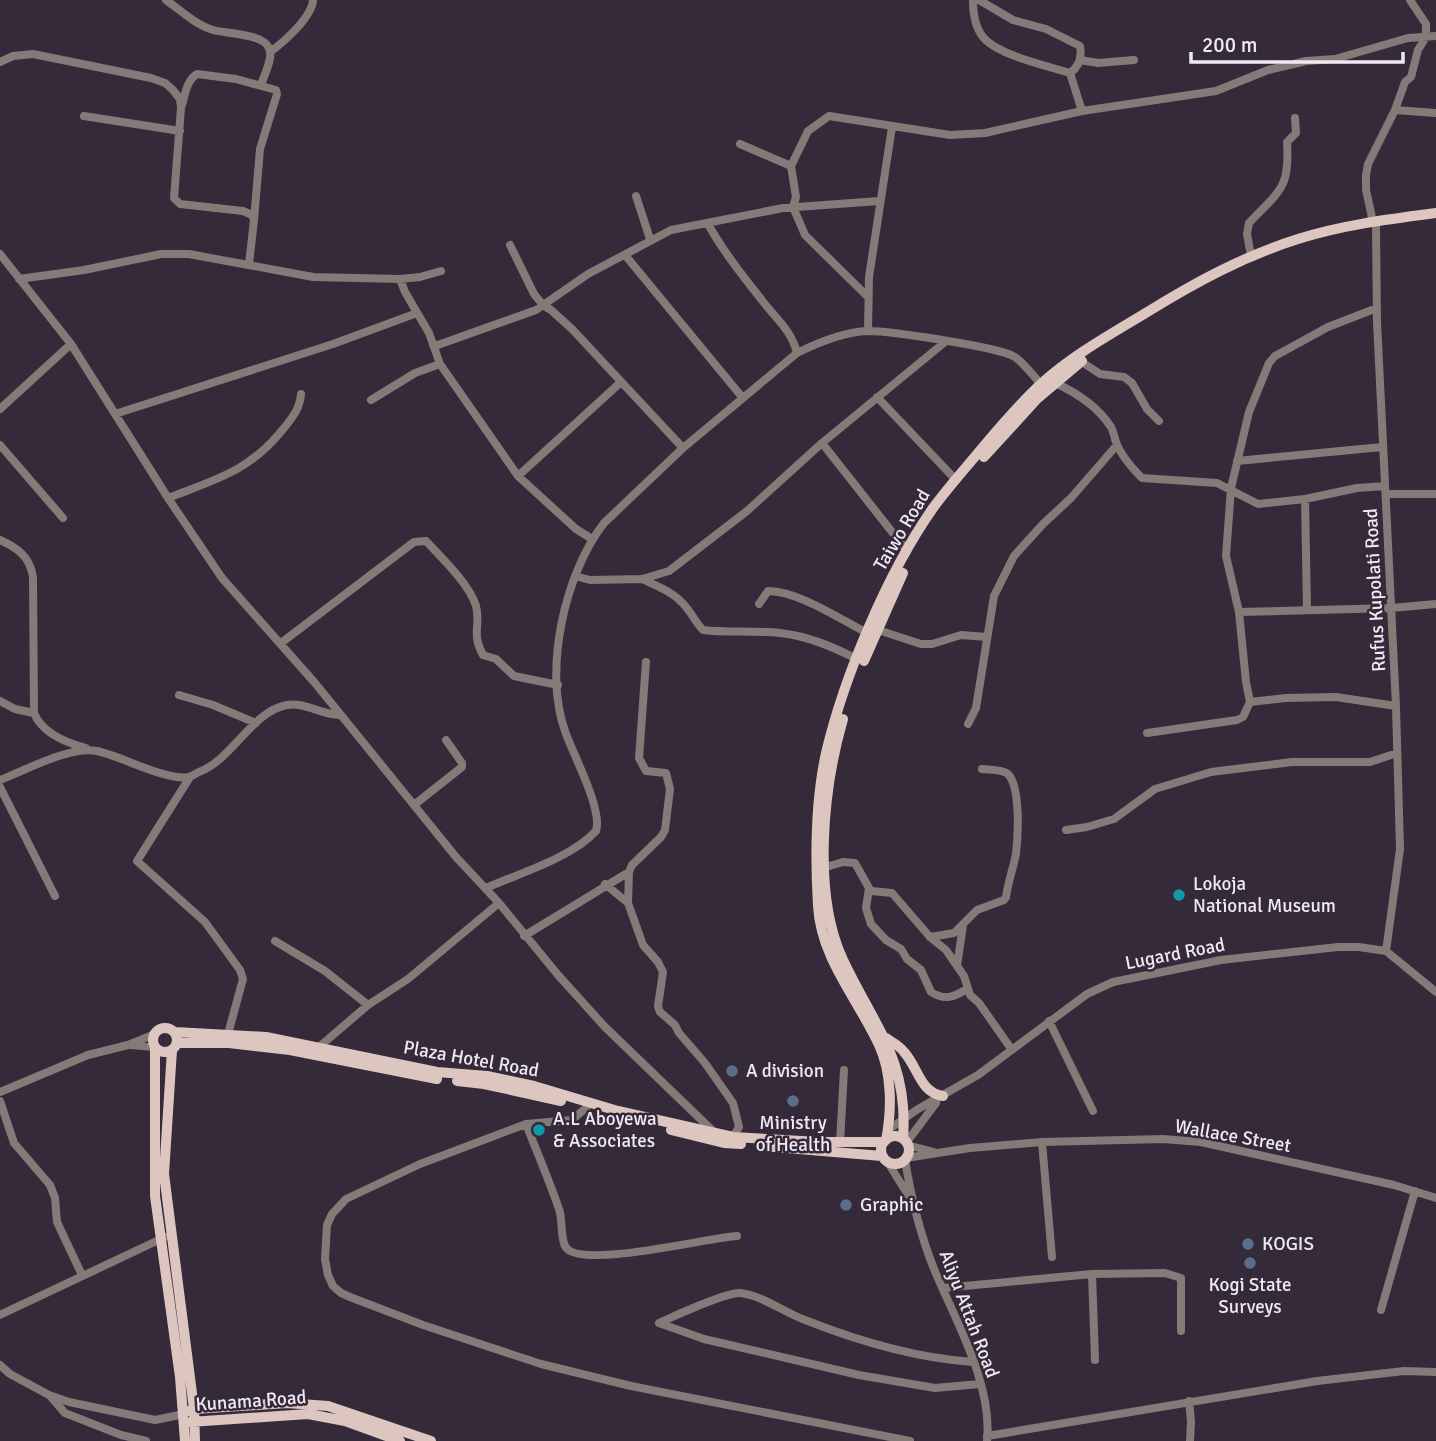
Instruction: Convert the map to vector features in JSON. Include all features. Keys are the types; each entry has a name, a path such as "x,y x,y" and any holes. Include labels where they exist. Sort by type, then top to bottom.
{"main road":[{"name":"Taiwo Road","path":"906,1142 896,1064 885,1037 843,960 832,932 827,902 824,823 832,762 852,689 907,551 933,508 1005,421 1063,366 1171,298 1251,256 1299,238 1436,216"},
{"name":"Taiwo Road","path":"886,1137 889,1083 883,1058 826,946 818,911 817,813 822,776 831,733 857,659 936,515 985,455 1055,383 1141,323 1222,275 1302,243 1374,225"},
{"path":"167,1237 155,1196 155,1034 164,1028 175,1042 164,1174 167,1237 189,1417 195,1441"},
{"name":"Plaza Hotel Road","path":"175,1042 228,1034 266,1037 437,1072 487,1076 618,1111 713,1131 729,1140 840,1143 886,1137"},
{"path":"885,1037 903,1050 925,1087 942,1097"},
{"path":"155,1047 163,1052 175,1042"},
{"name":"Plaza Hotel Road","path":"175,1042 229,1043 289,1051 415,1076 484,1084 729,1140 884,1158"},
{"path":"896,1136 906,1142 909,1152 906,1159 893,1164 884,1158 881,1149 886,1137 896,1136"},
{"name":"Kunama Road","path":"189,1417 287,1403 328,1406 431,1441"},
{"name":"Kunama Road","path":"189,1417 318,1415 345,1421 400,1441"},
{"path":"185,1441 189,1417"}],"street":[{"path":"166,0 205,27 255,38 265,43 270,52"},
{"path":"261,85 270,52 307,17 313,0"},
{"path":"973,0 973,16 982,37 995,48 1070,73"},
{"path":"979,0 1013,20 1046,29 1080,46 1080,60 1077,68 1070,73"},
{"path":"1415,1 1426,24 1426,37"},
{"path":"869,298 804,235 793,207 796,197 791,166 808,131 829,116 963,135 1018,127 1082,111 1216,91 1268,70 1306,61 1335,58 1374,46 1436,36"},
{"name":"Rufus Kupolati Road","path":"1386,951 1400,849 1374,225 1366,175 1405,82 1411,77 1418,50 1426,37"},
{"path":"0,62 13,56 33,54 165,83 180,99 181,108 173,193 176,202 249,213 254,220"},
{"path":"1080,60 1098,63 1134,60"},
{"path":"1070,73 1082,111"},
{"path":"181,108 188,84 197,74 272,87 277,94 261,149 249,264"},
{"path":"1395,110 1436,113"},
{"path":"84,116 180,131"},
{"path":"1251,256 1247,229 1249,223 1282,189 1288,173 1287,142 1296,133 1295,118"},
{"path":"869,331 869,298 879,201 892,127"},
{"path":"740,144 791,166"},
{"path":"636,196 650,239"},
{"path":"435,346 515,319 543,305 588,274 671,230 793,207 879,201"},
{"path":"708,224 717,241 756,293 785,326 797,353"},
{"path":"510,245 534,294 543,305 560,317 682,448"},
{"path":"0,254 3,265 19,279 71,344 222,578 281,643 456,857 499,902 524,936 604,1027 713,1131"},
{"path":"19,279 84,270 161,254 189,254 313,277 400,279 441,271"},
{"path":"625,255 742,397"},
{"path":"400,279 435,346 440,364 518,476 576,529 592,539"},
{"path":"1147,733 1243,717 1250,702 1239,612 1226,556 1231,488 1249,412 1269,363 1275,356 1328,327 1377,308"},
{"path":"115,414 333,344 416,313"},
{"path":"486,888 566,853 596,831 597,812 558,710 556,674 564,608 592,539 616,509 682,448 797,353 818,342 844,334 869,331 1012,355 1041,384"},
{"path":"575,576 590,580 642,579 669,571 747,511 822,443 945,342"},
{"path":"0,409 71,344"},
{"path":"1082,362 1100,374 1124,377 1132,383 1147,409 1159,421"},
{"path":"371,400 415,373 440,364"},
{"path":"518,476 621,382"},
{"path":"1055,383 1082,396 1090,407 1104,418 1113,430 1117,445 1142,478 1217,483 1258,504 1305,499 1357,488 1436,494"},
{"path":"168,498 220,477 265,451 298,408 301,394"},
{"path":"877,397 956,480"},
{"path":"822,443 907,551"},
{"path":"0,445 63,518"},
{"path":"968,724 976,708 993,596 1014,556 1071,498 1117,445"},
{"path":"1237,461 1382,447"},
{"path":"1305,499 1307,609"},
{"path":"0,540 22,553 31,565 34,713 38,722 70,748"},
{"path":"281,643 414,542 426,541 458,575 476,606 475,633 483,654 495,659 514,676 558,685"},
{"path":"642,579 671,592 688,608 695,622 703,630 780,633 802,637 857,659"},
{"path":"759,604 768,591 779,591 873,631 922,644 932,644 961,635 987,637"},
{"path":"1239,612 1391,608 1436,604"},
{"path":"646,662 639,758 646,771 666,774 670,789 665,830 632,865 629,872 628,902 643,945 663,972 658,1006 660,1012 675,1025 733,1103 739,1127 729,1140"},
{"path":"179,695 213,705 256,723"},
{"path":"1250,702 1336,697 1396,706"},
{"path":"0,701 15,709 34,713"},
{"path":"0,780 70,748 96,751 167,774 190,777 217,763 256,723 275,709 287,705 303,705 327,715 339,715"},
{"path":"414,805 462,767 446,740"},
{"path":"1066,830 1114,819 1155,789 1211,772 1292,762 1370,762 1397,753"},
{"path":"930,937 954,933 977,910 1004,900 1016,855 1016,796 1009,776 1004,772 982,769"},
{"path":"190,777 137,861 205,922 240,970 243,979 228,1034"},
{"path":"0,787 55,896"},
{"path":"826,867 844,862 855,863 871,891 892,893 930,937 946,950 964,976 967,989 1012,1050"},
{"path":"524,936 605,884 629,872"},
{"path":"605,884 628,902"},
{"path":"869,888 866,908 871,924 921,970 931,992 944,998 954,997 967,989"},
{"path":"320,1047 368,1005 408,979 499,902"},
{"path":"957,967 963,925"},
{"path":"275,941 325,971 368,1005"},
{"name":"Lugard Road","path":"886,1137 918,1109 978,1075 1049,1021 1099,988 1148,974 1220,960 1338,947 1386,951"},
{"path":"1386,951 1436,992"},
{"path":"1049,1021 1093,1111"},
{"path":"0,1093 88,1055 128,1045 155,1034"},
{"path":"128,1045 155,1047"},
{"path":"840,1143 844,1070"},
{"path":"937,1153 906,1142 942,1097"},
{"path":"0,1101 14,1143 50,1185 55,1198 57,1222 82,1275"},
{"path":"587,1107 572,1120 526,1124 420,1164 346,1199 332,1214 327,1225 325,1259 333,1286 341,1293 362,1302 541,1364 631,1386 910,1441"},
{"path":"526,1124 560,1211 565,1246 570,1251 580,1255 609,1255 737,1236"},
{"name":"Wallace Street","path":"906,1159 937,1153 1042,1142 1163,1139 1201,1142 1436,1198"},
{"path":"1042,1142 1052,1257"},
{"path":"884,1158 912,1201"},
{"path":"906,1159 912,1201"},
{"path":"1381,1310 1415,1191"},
{"name":"Aliyu Attah Road","path":"912,1201 934,1268 980,1384 986,1407 987,1438"},
{"path":"0,1315 167,1237"},
{"path":"943,1288 1092,1274 1165,1273 1181,1278 1181,1331"},
{"path":"1092,1274 1095,1360"},
{"path":"973,1362 944,1360 873,1343 803,1320 772,1304 739,1293 690,1309 659,1323 704,1339 859,1375 935,1388 980,1384"},
{"path":"0,1365 10,1374 49,1395 155,1420 189,1417"},
{"path":"987,1438 1189,1401 1341,1378 1404,1371 1436,1372"},
{"path":"49,1395 65,1413 96,1426 146,1441"},
{"path":"1189,1401 1190,1441"},
{"path":"96,1426 100,1409"}],"place":[{"name":"Lokoja National Museum","path":"1179,895"},
{"name":"A division","path":"732,1071"},
{"name":"Ministry of Health","path":"793,1101"},
{"name":"A.L Aboyewa & Associates","path":"539,1130"},
{"name":"Graphic","path":"846,1205"},
{"name":"KOGIS","path":"1248,1244"},
{"name":"Kogi State Surveys","path":"1250,1263"}]}
